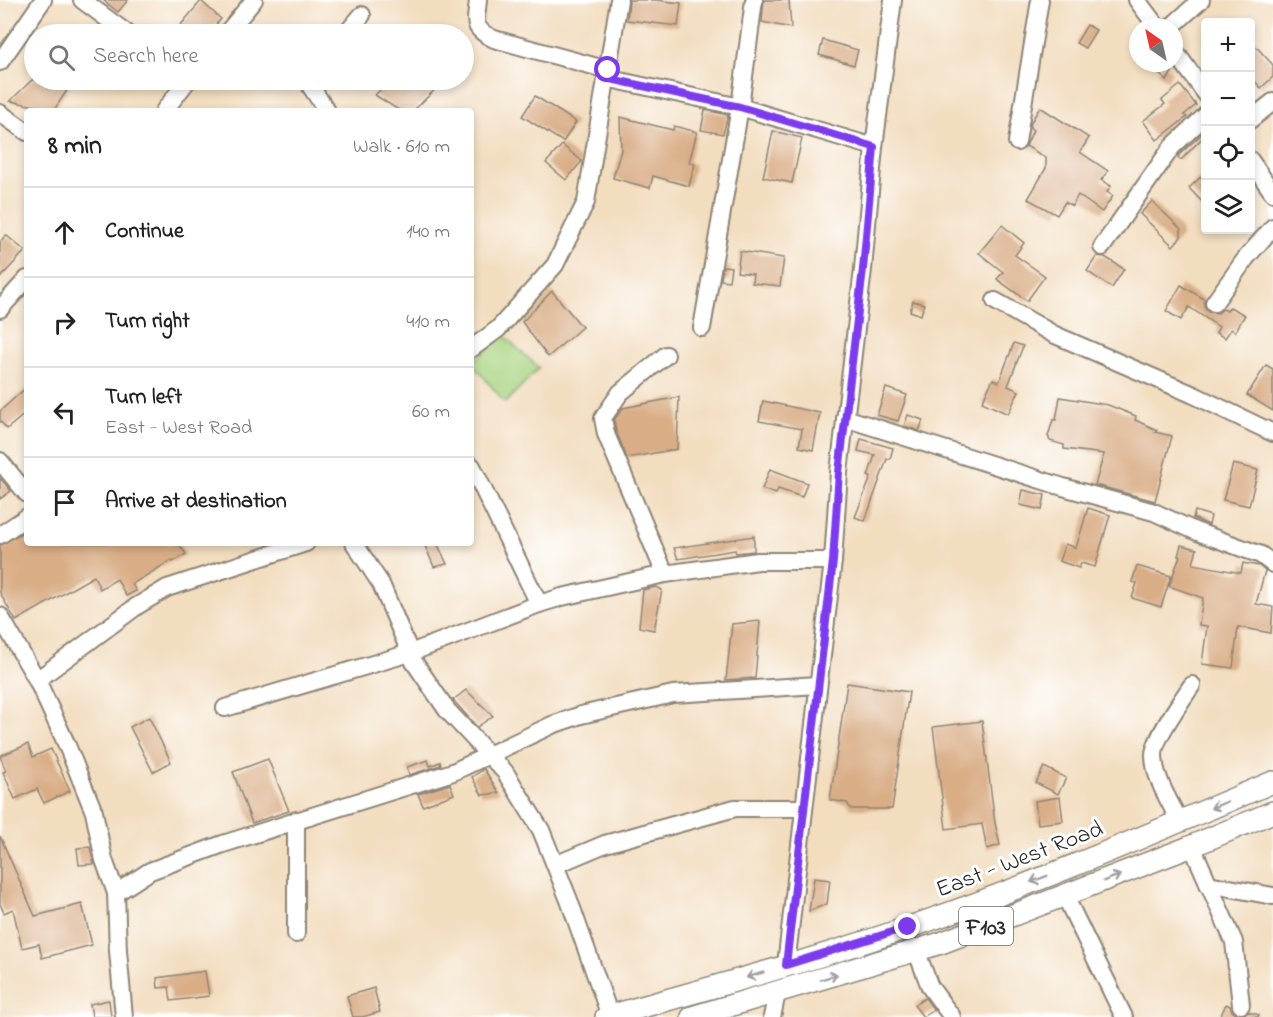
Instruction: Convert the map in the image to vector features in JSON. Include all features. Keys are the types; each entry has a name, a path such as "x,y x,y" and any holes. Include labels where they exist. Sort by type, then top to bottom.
{"main road":[{"name":"East - West Road","path":"608,1016 786,965 927,921 1095,858 1273,782"},
{"name":"F103","path":"692,1017 940,943 1065,896 1273,812"}],"street":[{"path":"26,24 43,0"},
{"path":"82,0 114,24"},
{"path":"234,24 254,0"},
{"path":"478,0 476,25 480,32 494,39 607,74 740,107 874,147"},
{"path":"474,342 498,329 555,265 586,202 619,0"},
{"path":"702,328 740,107 754,0"},
{"path":"786,965 833,561 845,418 863,269 874,147 893,0"},
{"path":"1017,142 1040,0"},
{"path":"1137,0 1150,18"},
{"path":"1181,18 1201,0"},
{"path":"354,24 362,15"},
{"path":"0,62 24,27"},
{"path":"1183,62 1201,87"},
{"path":"166,108 180,90"},
{"path":"313,90 325,108"},
{"path":"1255,117 1273,102"},
{"path":"0,113 24,130"},
{"path":"1102,247 1172,147 1201,121"},
{"path":"1255,166 1273,193"},
{"path":"1214,303 1246,258 1273,227"},
{"path":"4,298 24,281"},
{"path":"995,300 1053,334 1194,395 1273,433"},
{"path":"665,574 606,434 603,418 620,393 666,355"},
{"path":"845,418 1063,487 1154,512 1196,531 1261,555 1273,564"},
{"path":"0,461 24,490"},
{"path":"474,470 539,604"},
{"path":"0,535 24,519"},
{"path":"37,680 136,606 167,588 297,546"},
{"path":"356,546 381,584 414,662 447,710 505,772 541,830 608,1016"},
{"path":"225,708 410,653 539,604 665,574 758,561 833,561"},
{"path":"0,616 37,680 94,812 104,860 116,893 124,1017"},
{"path":"116,893 150,871 296,820 453,772 552,725 581,715 673,694 818,685"},
{"path":"1180,822 1155,767 1153,752 1175,710 1192,685"},
{"path":"555,866 605,844 735,808 804,808"},
{"path":"296,820 296,934"},
{"path":"1192,846 1234,942 1241,1005"},
{"path":"1208,884 1273,896"},
{"path":"1065,896 1124,1017"},
{"path":"916,950 930,987 952,1017"},
{"path":"772,1017 777,993"}],"green space":[{"path":"503,335 539,368 505,403 474,365 474,361"}],"building":[{"path":"103,0 128,0 118,12"},
{"path":"629,0 681,3 678,26 627,20"},
{"path":"764,0 789,0 791,28 762,22"},
{"path":"201,1 221,19 216,24 182,24"},
{"path":"1087,25 1096,30 1085,48 1076,43"},
{"path":"823,40 858,50 854,65 819,55"},
{"path":"1255,45 1273,65 1273,77 1261,88 1255,81"},
{"path":"1157,72 1172,72 1167,81"},
{"path":"1180,85 1196,105 1184,115 1187,117 1157,140 1143,121 1165,104 1162,100"},
{"path":"24,88 24,90 67,90 55,108 10,101"},
{"path":"380,90 435,90 416,108 395,108 375,95"},
{"path":"535,96 576,122 563,142 522,116"},
{"path":"1040,107 1089,138 1080,152 1108,171 1101,180 1111,186 1107,192 1113,196 1102,212 1078,195 1072,206 1065,202 1057,215 1028,199 1046,168 1046,158 1026,146 1033,130 1030,128 1031,122"},
{"path":"705,110 728,115 723,134 701,130"},
{"path":"620,117 673,130 674,126 697,132 689,163 695,164 689,186 653,176 650,188 613,178 621,150"},
{"path":"773,131 802,138 792,183 763,177"},
{"path":"1201,135 1201,139 1181,160 1178,157"},
{"path":"562,145 582,161 566,180 546,163"},
{"path":"1201,177 1201,201 1189,188"},
{"path":"1152,201 1181,229 1181,237 1173,246 1140,214"},
{"path":"1002,225 1024,243 1015,255 1045,276 1027,301 997,279 1003,272 979,253"},
{"path":"6,235 24,252 0,278 0,242"},
{"path":"740,251 784,258 780,286 752,283 753,274 737,272"},
{"path":"1097,256 1105,257 1124,269 1112,288 1087,271"},
{"path":"723,266 731,267 729,281 721,280"},
{"path":"1181,285 1204,299 1204,307 1208,312 1218,313 1223,309 1227,311 1230,307 1245,315 1235,332 1231,329 1225,338 1216,333 1219,327 1189,307 1181,320 1166,311"},
{"path":"552,291 582,327 548,357 522,322"},
{"path":"913,301 924,304 921,315 910,311"},
{"path":"1014,343 1023,346 1008,386 1019,391 1008,414 982,402 993,379 999,382"},
{"path":"1266,365 1273,369 1273,411 1247,395"},
{"path":"886,388 907,395 898,421 877,415"},
{"path":"24,390 24,415 7,429 0,421 0,411"},
{"path":"679,397 677,449 627,458 614,420 623,408"},
{"path":"1060,397 1108,405 1136,416 1135,420 1157,430 1155,432 1172,436 1155,501 1095,485 1104,454 1064,449 1064,445 1050,441 1048,436 1053,420 1056,420"},
{"path":"763,401 820,413 813,450 799,447 802,429 759,421"},
{"path":"908,415 923,420 919,431 904,426"},
{"path":"861,439 893,448 865,521 855,517 871,477 868,476 875,455 858,451"},
{"path":"1233,464 1258,470 1249,506 1223,500"},
{"path":"770,469 807,483 802,497 778,489 776,494 762,489"},
{"path":"0,478 11,491 0,499"},
{"path":"1023,490 1045,495 1042,510 1020,505"},
{"path":"1088,508 1110,515 1095,567 1081,563 1079,568 1059,561 1065,544 1076,548"},
{"path":"1195,511 1211,516 1209,525 1193,518"},
{"path":"24,532 24,546 180,546 186,554 132,584 136,591 126,596 117,579 100,589 94,576 16,621 0,593 0,545"},
{"path":"754,536 754,551 736,553 735,550 678,559 674,548"},
{"path":"1181,545 1197,549 1193,564 1241,573 1243,563 1259,566 1265,571 1256,604 1273,607 1271,633 1238,627 1233,668 1202,664 1207,626 1199,625 1203,598 1169,586 1180,556 1178,556"},
{"path":"425,546 438,546 447,564 434,567"},
{"path":"1137,566 1171,576 1161,607 1132,598 1137,583 1132,582"},
{"path":"656,587 662,590 654,630 639,627 643,590"},
{"path":"760,621 755,678 726,680 732,624"},
{"path":"847,683 909,692 892,809 851,809 847,803 830,800"},
{"path":"466,690 493,716 477,727 453,700"},
{"path":"149,717 171,762 153,772 130,727"},
{"path":"982,721 1000,845 987,849 982,824 946,829 933,727"},
{"path":"28,744 33,757 51,749 70,791 44,803 37,789 15,799 3,772 6,771 0,756"},
{"path":"268,759 289,811 252,823 233,772"},
{"path":"428,760 430,766 440,762 441,765 409,775 407,767"},
{"path":"1044,767 1066,778 1058,794 1036,783"},
{"path":"484,769 499,793 482,795 472,777"},
{"path":"450,784 454,794 423,806 418,794"},
{"path":"1060,797 1063,821 1038,824 1035,801"},
{"path":"0,836 35,916 82,904 92,945 42,958 39,944 22,948 13,909 4,913 0,904"},
{"path":"90,847 94,864 79,865 77,848"},
{"path":"814,878 830,880 827,904 809,911"},
{"path":"205,971 209,996 171,1001 169,987 158,988 157,978"},
{"path":"374,988 380,1012 353,1017 347,996"},
{"path":"925,998 934,1010 923,1017 914,1005"},
{"path":"109,1000 111,1017 92,1017 90,1004"},
{"path":"1226,1004 1237,1015 1249,1012 1259,1015 1258,1017 1220,1017"}],"route":[{"path":"608,70 606,78 740,107 874,147 863,269 839,472 833,561 786,965 908,927"}]}
